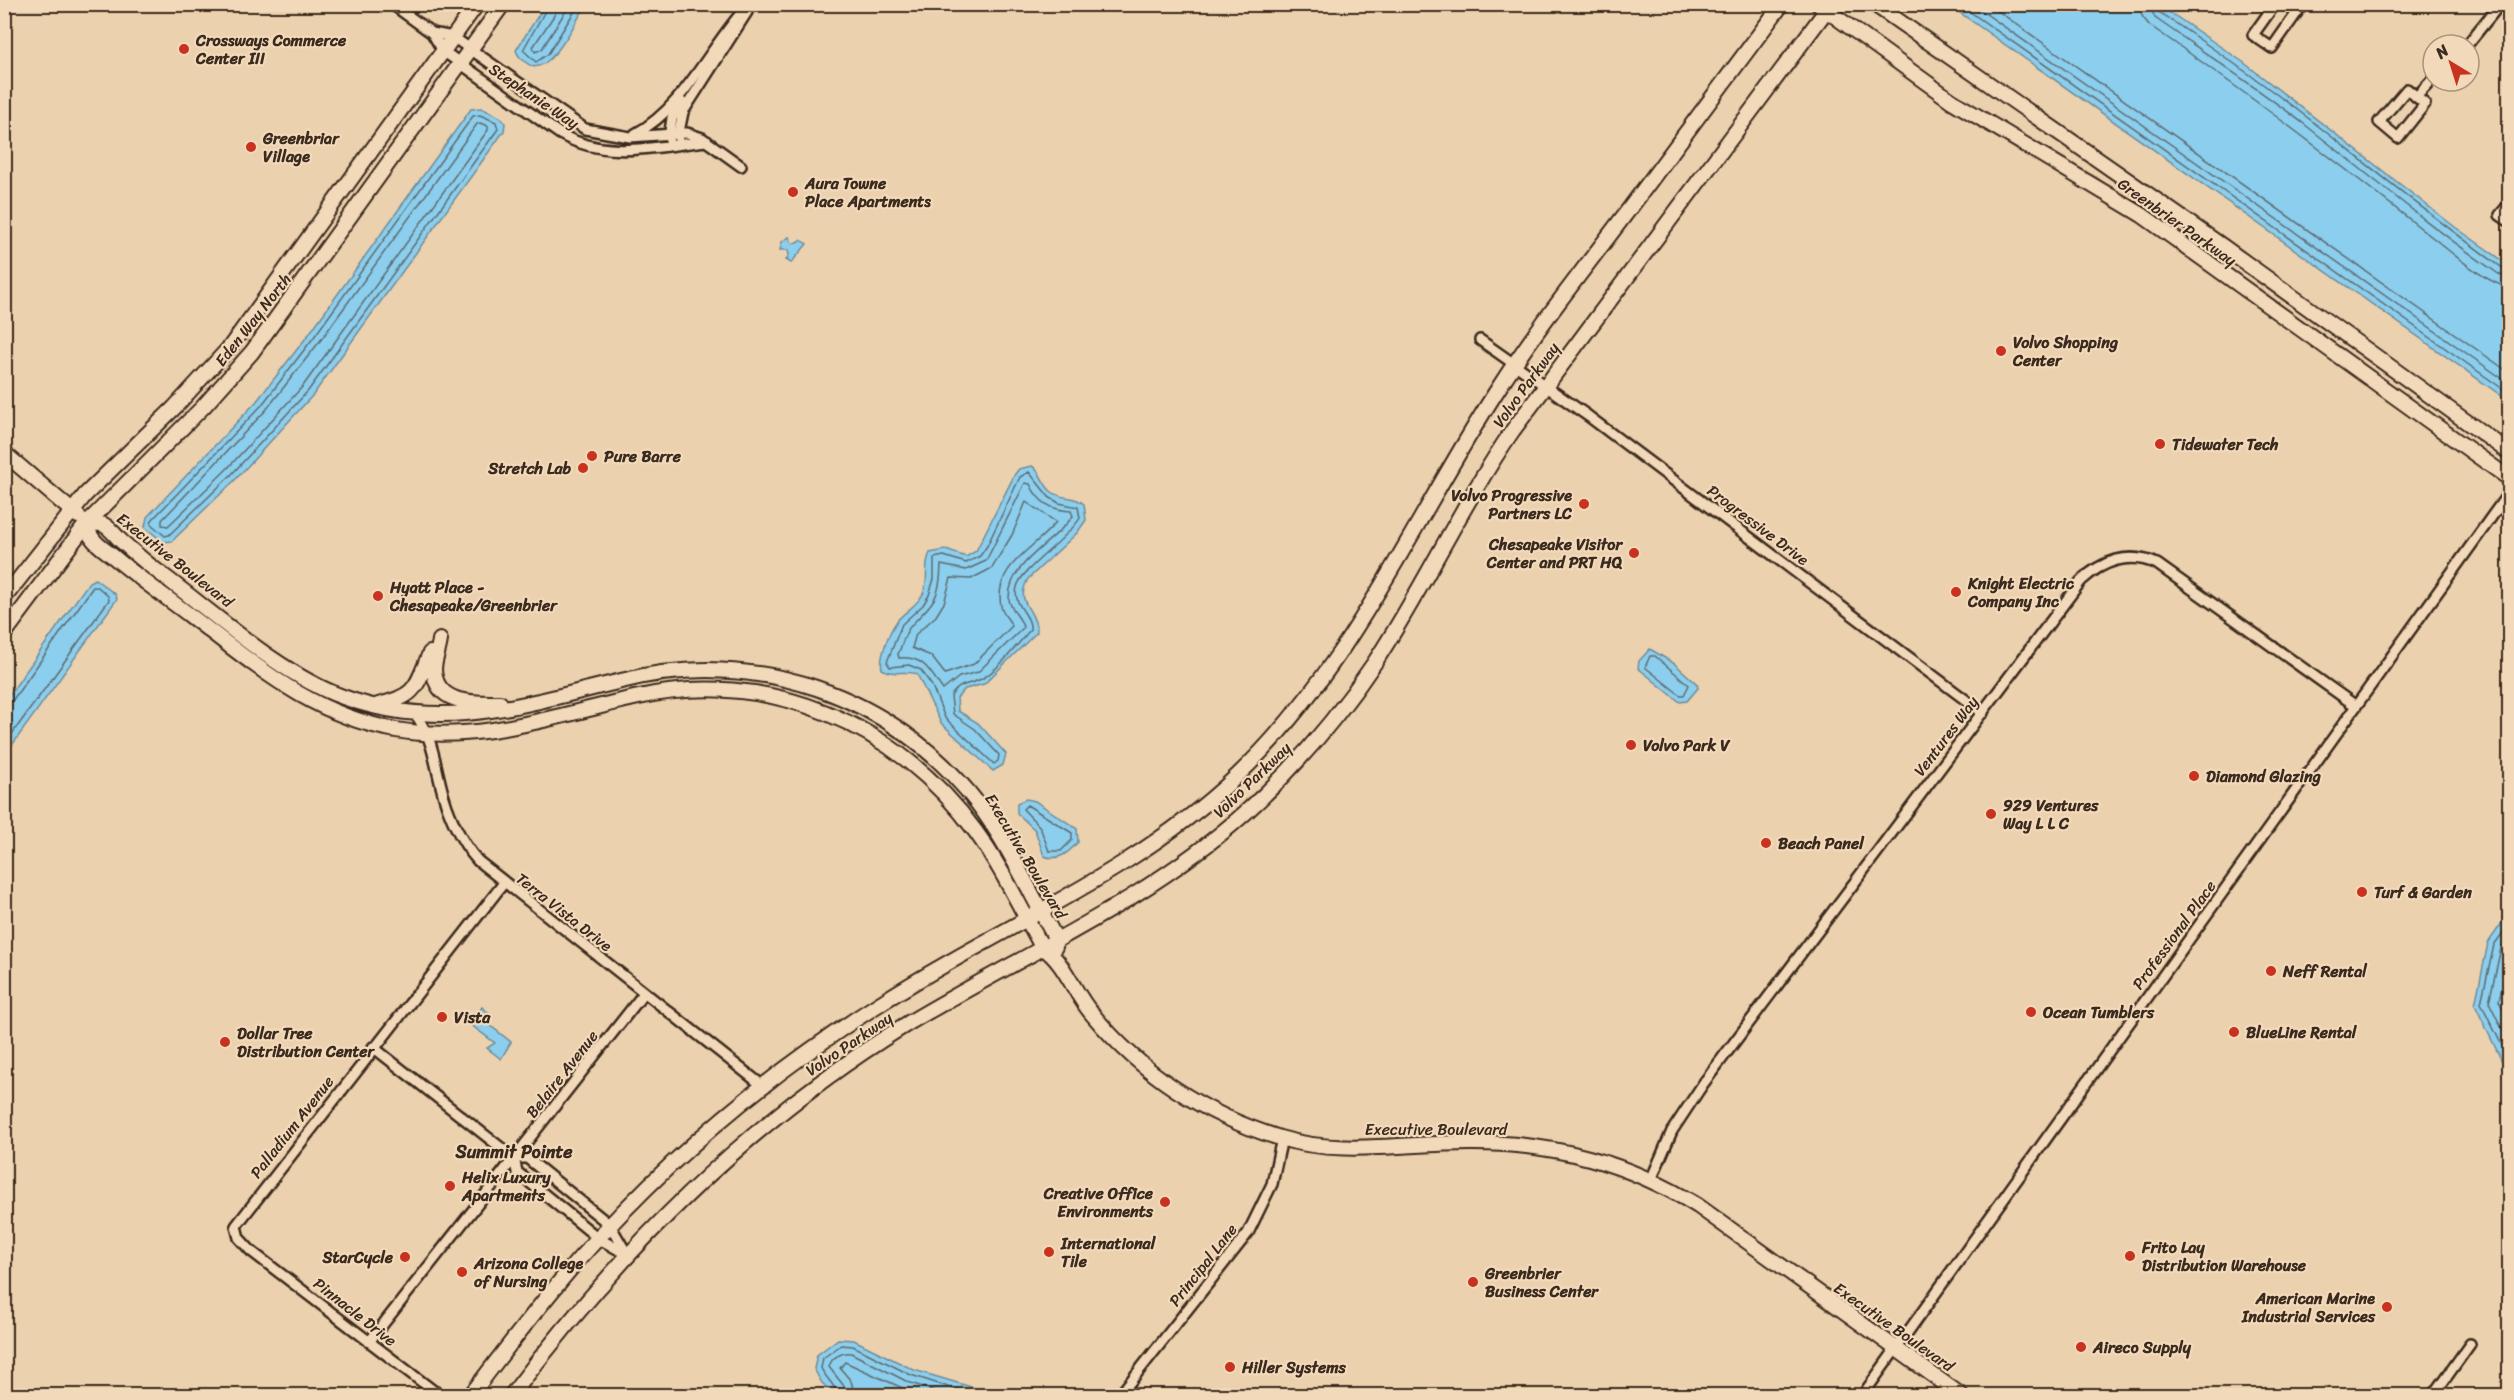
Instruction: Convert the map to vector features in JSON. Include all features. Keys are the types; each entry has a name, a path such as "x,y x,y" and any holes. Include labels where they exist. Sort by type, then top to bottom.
{"main road":[{"name":"Eden Way North","path":"4,598 72,511 230,347 477,4"},
{"name":"Eden Way North","path":"4,634 87,523 203,407 252,352 503,4"},
{"name":"Volvo Parkway","path":"470,1395 552,1290 610,1225 672,1163 763,1086 881,1002 1105,876 1171,831 1232,780 1287,723 1325,677 1358,628 1466,439 1514,364 1782,4"},
{"name":"Greenbrier Parkway","path":"1874,4 2205,234 2510,453"},
{"name":"Volvo Parkway","path":"511,1395 561,1330 627,1254 725,1159 834,1072 935,1007 1116,906 1182,863 1245,813 1308,749 1375,661 1495,456 1825,7"},
{"name":"Greenbrier Parkway","path":"1825,7 1952,101 2089,181 2142,215 2510,479"},
{"path":"4,453 87,523"},
{"name":"Executive Boulevard","path":"1054,956 1056,939 991,822 953,775 908,734 838,695 783,677 740,670 700,669 641,676 485,713 414,712 374,706 328,691 290,671 160,573 103,524 87,523 91,538 158,593 287,688 316,705 381,727 429,734 501,730 673,690 734,689 796,701 827,711 872,734 898,751 929,777 976,831 1042,947 1054,956 1092,1015 1149,1072 1195,1103 1232,1121 1282,1138 1330,1146 1474,1143 1534,1146 1593,1157 1652,1180 1698,1206 1962,1395"},
{"path":"374,706 399,699 411,692 420,681 432,648 440,640 435,675 438,686 445,693 466,703 526,705"}],"street":[{"name":"Stephanie Way","path":"392,4 432,33 443,51 560,134 580,145 616,151 707,141"},
{"path":"630,137 650,126 667,111 708,55 750,4"},
{"path":"673,133 683,111 750,4"},
{"path":"2275,4 2253,34 2272,48 2303,4"},
{"path":"2477,33 2500,4"},
{"name":"Stephanie Way","path":"432,33 453,37 577,125 601,134 630,137 673,133 696,135 741,166"},
{"path":"673,144 672,118 698,79 708,55"},
{"path":"2407,89 2416,97 2425,104 2398,138 2379,122 2407,89"},
{"path":"2416,97 2421,92"},
{"path":"2510,203 2500,215 2510,222"},
{"name":"Progressive Drive","path":"1480,340 1983,712"},
{"name":"Professional Place","path":"1862,1395 2510,491"},
{"name":"Ventures Way","path":"1652,1180 1665,1146 1691,1100 2081,581 2104,564 2128,558 2151,561 2163,567 2356,706"},
{"name":"Terra Vista Drive","path":"414,712 429,734 443,795 472,855 503,884 763,1086"},
{"name":"Palladium Avenue","path":"251,1251 239,1238 237,1223 503,884"},
{"name":"Belaire Avenue","path":"369,1342 644,993"},
{"path":"373,1047 514,1158 527,1158 610,1225 627,1254"},
{"name":"Principal Lane","path":"1122,1392 1248,1233 1272,1184 1282,1138"},
{"path":"514,1158 517,1172 598,1238 627,1254"},
{"name":"Pinnacle Drive","path":"251,1251 438,1395"},
{"path":"2433,1395 2470,1344"},
{"path":"1122,1392 1134,1395"}],"water":[{"path":"545,5 586,5 553,56 536,67 522,59 516,50"},
{"path":"1949,5 2159,5 2243,62 2455,227 2509,265 2509,401"},
{"path":"481,108 500,117 505,123 504,131 313,395 235,480 172,541 163,542 145,527 147,517 256,402 309,334 471,109"},
{"path":"789,237 792,244 801,240 807,244 791,263 786,260 789,255 788,250 780,250 782,242"},
{"path":"1032,466 1052,492 1076,499 1084,504 1086,520 1077,533 1028,579 1024,587 1024,600 1036,624 1037,632 984,684 965,689 957,698 958,711 978,723 1006,754 1003,765 993,771 941,723 917,674 886,671 882,669 881,664 885,645 894,626 923,594 930,553 946,550 966,557 976,551 1015,474 1019,469"},
{"path":"95,579 115,594 117,599 5,755 5,701 89,582"},
{"path":"1650,649 1675,664 1697,684 1698,688 1687,701 1680,702 1638,668 1639,661"},
{"path":"1026,799 1035,801 1077,829 1078,842 1059,857 1044,856 1035,830 1017,813 1017,803"},
{"path":"2509,913 2509,1076 2475,1005 2488,943"},
{"path":"482,1007 492,1016 487,1023 511,1042 501,1059 487,1048 495,1043 471,1025"},
{"path":"838,1339 854,1340 914,1370 998,1395 835,1395 822,1383 814,1369 817,1355"}],"place":[{"name":"Crossways Commerce Center III","path":"184,49"},
{"name":"Greenbriar Village","path":"251,147"},
{"name":"Aura Towne Place Apartments","path":"793,192"},
{"name":"Volvo Shopping Center","path":"2001,351"},
{"name":"Tidewater Tech","path":"2160,444"},
{"name":"Pure Barre","path":"592,456"},
{"name":"Stretch Lab","path":"583,468"},
{"name":"Volvo Progressive Partners LC","path":"1584,504"},
{"name":"Chesapeake Visitor Center and PRT HQ","path":"1634,553"},
{"name":"Knight Electric Company Inc","path":"1956,592"},
{"name":"Hyatt Place - Chesapeake/Greenbrier","path":"378,596"},
{"name":"Volvo Park V","path":"1631,745"},
{"name":"Diamond Glazing","path":"2194,776"},
{"name":"929 Ventures Way L L C","path":"1991,814"},
{"name":"Beach Panel","path":"1766,843"},
{"name":"Turf & Garden","path":"2362,892"},
{"name":"Neff Rental","path":"2271,971"},
{"name":"Ocean Tumblers","path":"2031,1012"},
{"name":"Vista","path":"442,1017"},
{"name":"BlueLine Rental","path":"2234,1032"},
{"name":"Dollar Tree Distribution Center","path":"225,1042"},
{"name":"Helix Luxury Apartments","path":"450,1186"},
{"name":"Creative Office Environments","path":"1165,1202"},
{"name":"International Tile","path":"1049,1252"},
{"name":"Frito Lay Distribution Warehouse","path":"2130,1256"},
{"name":"StarCycle","path":"405,1257"},
{"name":"Arizona College of Nursing","path":"462,1272"},
{"name":"Greenbrier Business Center","path":"1473,1282"},
{"name":"American Marine Industrial Services","path":"2387,1307"},
{"name":"Aireco Supply","path":"2081,1347"},
{"name":"Hiller Systems","path":"1230,1367"}],"district":[{"name":"Summit Pointe","path":"514,1152"}]}
